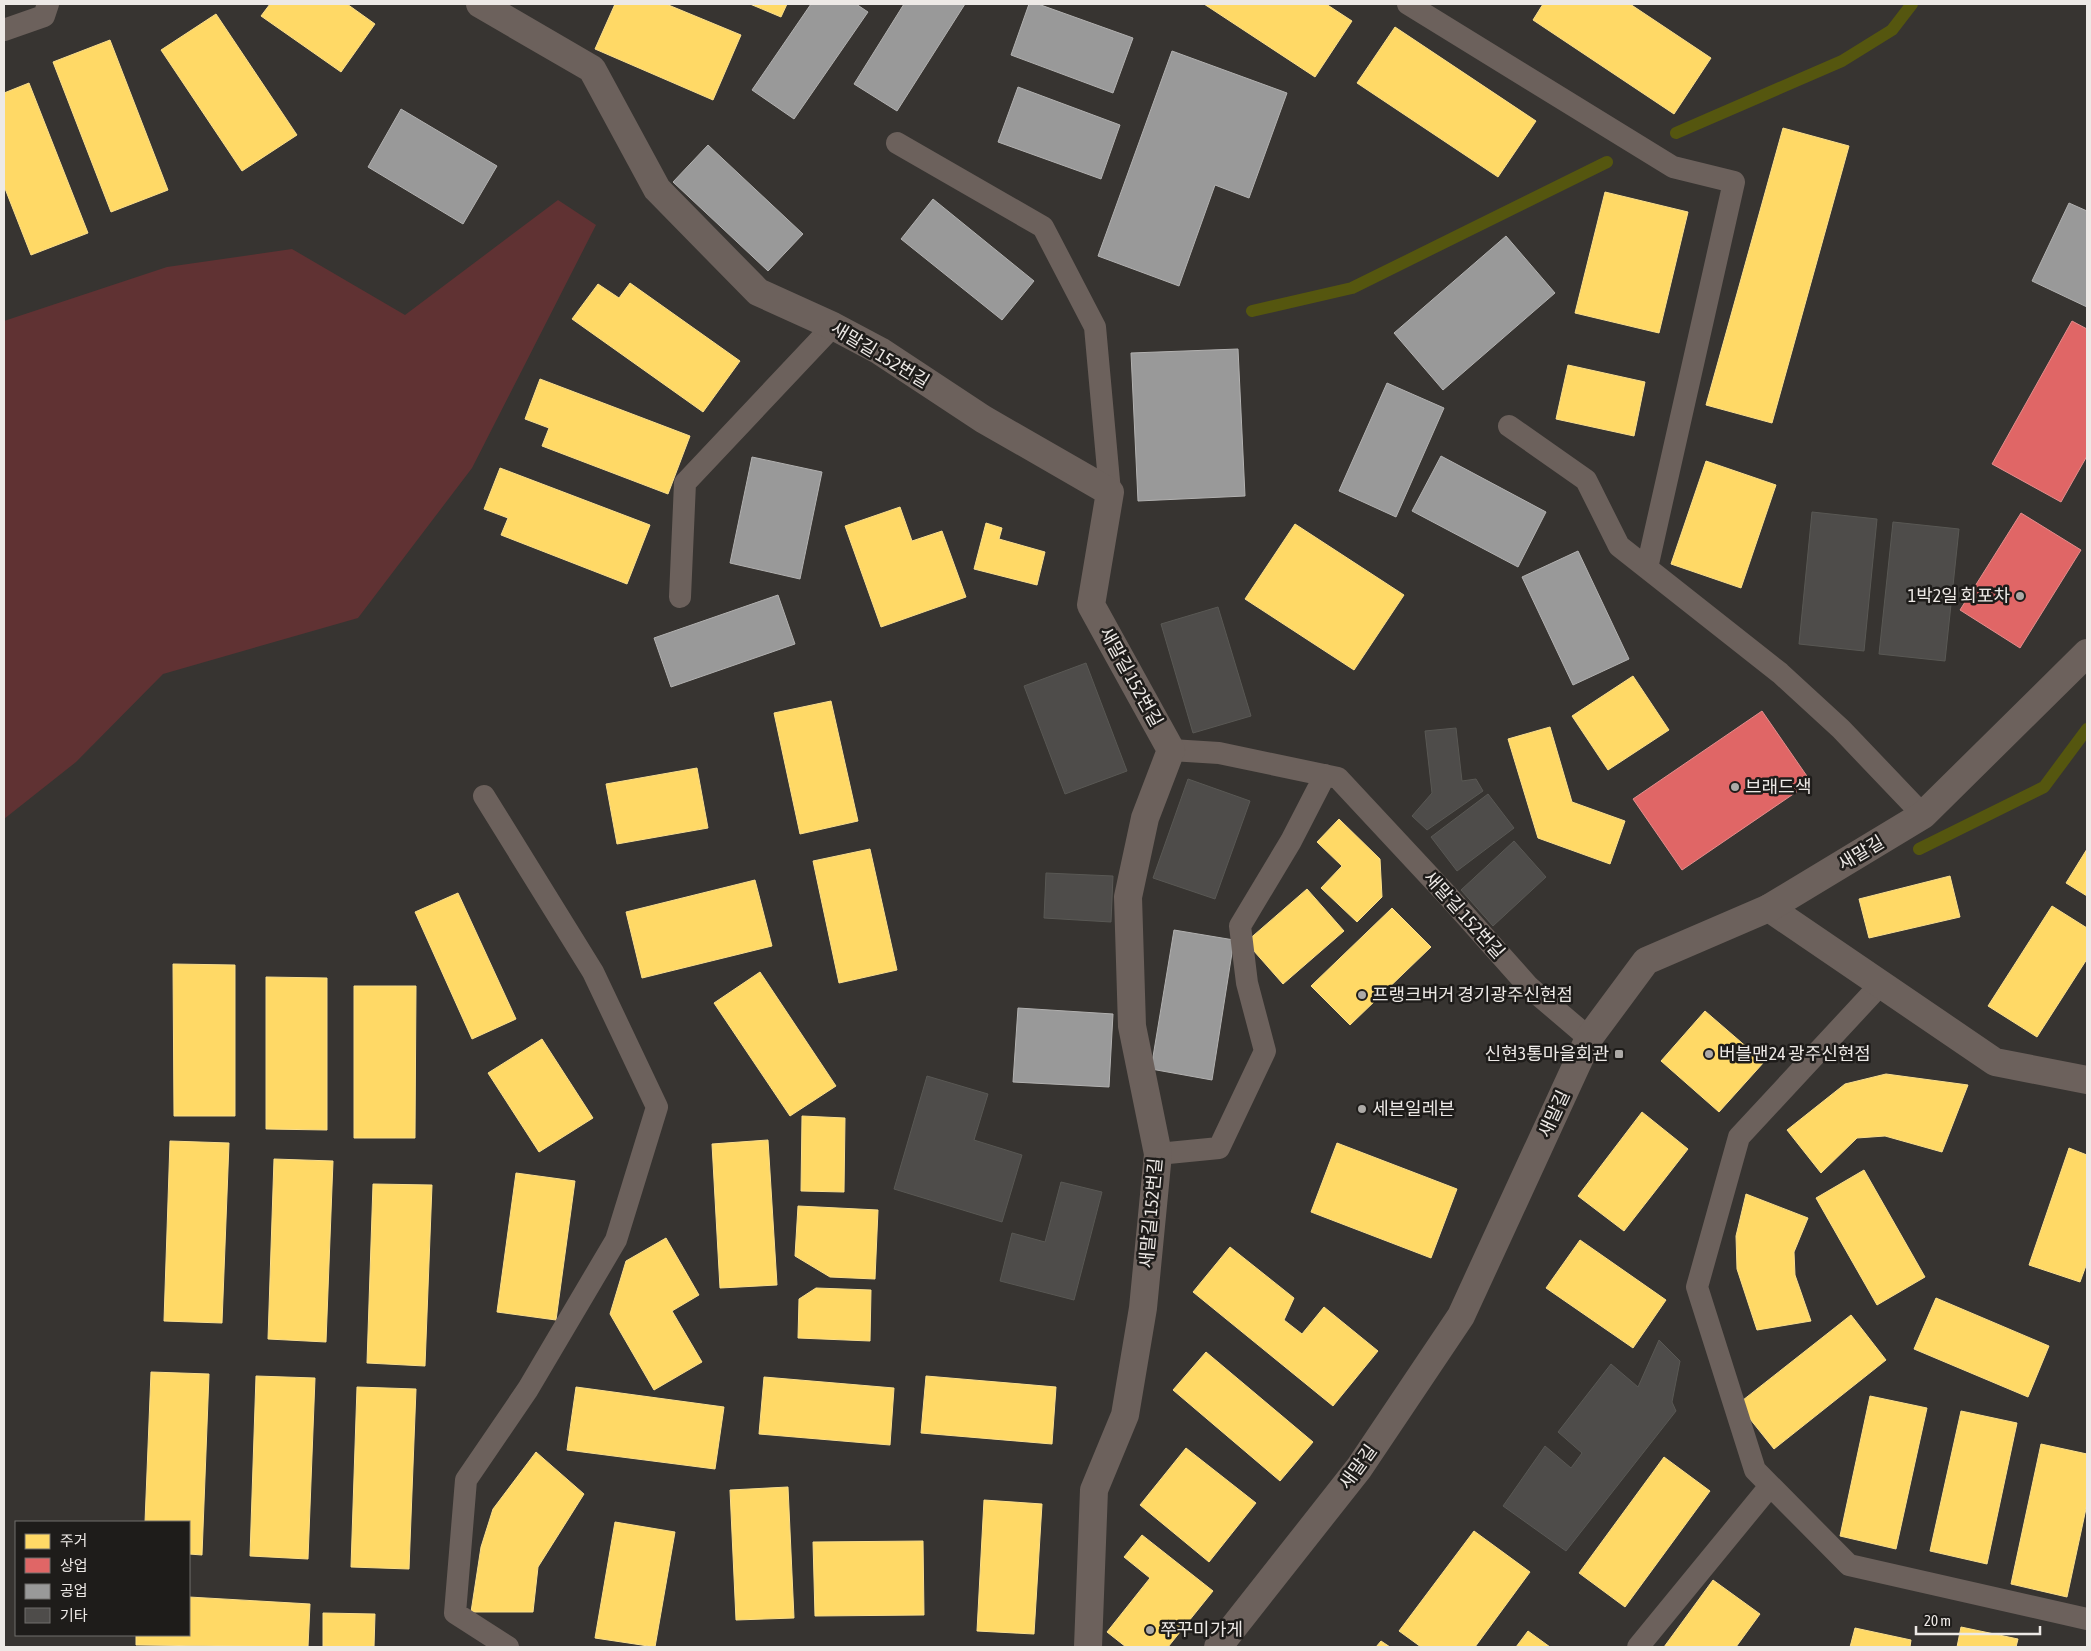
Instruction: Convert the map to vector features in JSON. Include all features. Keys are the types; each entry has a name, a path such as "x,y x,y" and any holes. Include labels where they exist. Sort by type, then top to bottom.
{"street":[{"name":"새말길 152번길","path":"497,8 592,69 657,189 758,292 832,326 880,351 983,419 1110,492 1090,605 1171,750 1145,818 1128,897 1132,1026 1158,1154 1143,1308 1125,1415 1094,1490 1088,1647"},
{"name":"새말길","path":"1218,1647 1359,1468 1460,1316 1589,1038 1646,961 1769,908 1923,815 2087,653"},
{"path":"1769,908 1995,1062 2087,1080"}],"lane":[{"path":"4,30 44,16 48,4"},
{"path":"1408,4 1673,167 1734,182 1647,568"},
{"path":"897,143 1043,227 1094,328 1110,492"},
{"path":"680,597 685,483 832,326"},
{"path":"1509,426 1586,480 1619,546 1780,673 1841,730 1923,815"},
{"name":"새말길 152번길","path":"1171,750 1220,753 1338,778 1448,896 1529,987 1589,1038"},
{"path":"1158,1154 1219,1148 1265,1052 1247,983 1240,926 1291,841 1325,775"},
{"path":"484,796 593,972 657,1107 616,1240 528,1389 466,1480 455,1614 508,1647"},
{"path":"1881,984 1739,1137 1697,1287 1755,1470 1849,1565 2087,1619"},
{"path":"1638,1647 1770,1486"}],"shaded area":[{"path":"558,200 596,225 472,468 358,618 163,674 76,762 4,819 4,321 167,267 292,249 405,315"}],"building: 주거":[{"path":"270,4 347,4 375,24 341,72 261,16"},
{"path":"615,4 666,4 741,35 713,100 595,49"},
{"path":"750,4 787,4 781,17"},
{"path":"1204,4 1326,4 1352,21 1315,77"},
{"path":"1543,4 1630,4 1711,58 1674,114 1533,20"},
{"path":"216,14 297,135 242,171 161,50"},
{"path":"1395,27 1536,121 1498,177 1357,83"},
{"path":"110,40 168,190 111,212 53,62"},
{"path":"29,83 88,233 31,255 4,186 4,93"},
{"path":"1783,128 1849,146 1772,423 1706,405"},
{"path":"1605,192 1688,212 1659,333 1575,313"},
{"path":"630,283 740,361 703,412 572,319 598,284 619,298"},
{"path":"1568,365 1645,382 1634,436 1556,419"},
{"path":"540,379 690,436 668,494 542,446 549,428 525,419"},
{"path":"1706,461 1776,485 1741,588 1671,564"},
{"path":"500,468 650,525 627,584 501,535 508,518 484,509"},
{"path":"900,507 912,541 942,531 966,597 881,627 845,526"},
{"path":"986,523 1002,528 999,539 1045,552 1037,585 974,569"},
{"path":"1295,524 1404,595 1354,670 1245,599"},
{"path":"1633,676 1669,730 1608,770 1572,716"},
{"path":"831,701 858,821 800,834 774,713"},
{"path":"1550,727 1572,802 1625,821 1610,864 1538,838 1508,739"},
{"path":"697,768 708,828 617,844 606,784"},
{"path":"1339,819 1380,859 1382,897 1357,922 1321,888 1342,866 1317,842"},
{"path":"870,849 897,970 839,983 813,861"},
{"path":"2087,849 2087,896 2066,883"},
{"path":"1950,876 1960,917 1869,938 1859,899"},
{"path":"755,880 772,946 642,978 626,912"},
{"path":"1307,889 1344,931 1283,984 1246,942"},
{"path":"458,893 516,1019 472,1039 415,912"},
{"path":"2052,906 2087,928 2087,959 2037,1037 1988,1006"},
{"path":"1392,908 1431,947 1350,1025 1311,986"},
{"path":"173,964 235,965 235,1116 174,1116"},
{"path":"760,972 836,1086 790,1116 714,1003"},
{"path":"266,977 327,978 327,1130 266,1129"},
{"path":"354,986 416,986 415,1138 354,1138"},
{"path":"1705,1011 1764,1062 1719,1112 1661,1061"},
{"path":"542,1039 593,1118 539,1152 488,1073"},
{"path":"1886,1074 1968,1085 1942,1152 1885,1136 1857,1138 1821,1173 1787,1130 1845,1084"},
{"path":"1642,1112 1688,1149 1624,1231 1578,1196"},
{"path":"802,1116 845,1118 844,1192 801,1191"},
{"path":"768,1140 777,1285 720,1288 712,1144"},
{"path":"170,1141 229,1143 222,1323 164,1321"},
{"path":"1337,1143 1457,1189 1431,1258 1311,1212"},
{"path":"2069,1148 2087,1155 2087,1263 2080,1282 2029,1265"},
{"path":"274,1159 333,1161 326,1342 268,1339"},
{"path":"1864,1170 1925,1277 1877,1305 1816,1198"},
{"path":"516,1173 575,1181 556,1320 497,1312"},
{"path":"373,1184 432,1185 425,1366 367,1363"},
{"path":"1746,1194 1808,1218 1794,1252 1795,1275 1811,1321 1757,1330 1737,1269 1736,1236"},
{"path":"798,1206 878,1210 875,1279 830,1277 795,1256"},
{"path":"666,1238 699,1295 672,1311 702,1362 654,1390 610,1314 626,1261"},
{"path":"1580,1240 1666,1300 1633,1348 1546,1288"},
{"path":"1230,1247 1294,1298 1284,1320 1302,1334 1324,1307 1378,1351 1333,1406 1193,1292"},
{"path":"816,1288 871,1290 870,1341 798,1338 799,1299"},
{"path":"1936,1298 2049,1346 2028,1397 1914,1349"},
{"path":"1851,1315 1886,1360 1774,1449 1738,1404"},
{"path":"1206,1352 1313,1442 1280,1481 1173,1390"},
{"path":"151,1372 209,1374 202,1555 190,1554 190,1521 145,1521"},
{"path":"256,1376 315,1378 308,1559 250,1556"},
{"path":"926,1376 1056,1387 1052,1444 921,1433"},
{"path":"764,1377 894,1388 890,1445 759,1434"},
{"path":"357,1387 416,1389 409,1569 351,1567"},
{"path":"576,1387 724,1407 715,1469 567,1450"},
{"path":"1870,1396 1927,1408 1896,1549 1840,1536"},
{"path":"1961,1411 2017,1423 1987,1564 1930,1551"},
{"path":"2041,1444 2087,1454 2087,1504 2067,1597 2011,1584"},
{"path":"1186,1448 1256,1503 1209,1562 1140,1505"},
{"path":"536,1452 584,1494 538,1567 533,1612 471,1612 481,1547 493,1509"},
{"path":"1664,1457 1710,1491 1625,1607 1579,1573"},
{"path":"788,1487 794,1618 736,1620 730,1490"},
{"path":"984,1500 1042,1504 1034,1634 977,1631"},
{"path":"615,1522 675,1532 655,1647 595,1638"},
{"path":"1474,1531 1530,1572 1475,1647 1421,1647 1399,1631"},
{"path":"1142,1535 1213,1591 1168,1647 1126,1647 1107,1632 1150,1578 1124,1557"},
{"path":"923,1541 924,1615 815,1616 813,1542"},
{"path":"1713,1580 1760,1614 1736,1647 1664,1647"},
{"path":"190,1597 310,1604 308,1647 136,1645 136,1636 190,1636"},
{"path":"323,1613 375,1614 374,1647 323,1647"},
{"path":"1961,1627 2018,1639 2016,1647 1957,1647"},
{"path":"1855,1628 1911,1640 1910,1647 1850,1647"},
{"path":"1528,1631 1550,1647 1516,1647"},
{"path":"1381,1641 1390,1647 1376,1647"}],"building: 상업":[{"path":"2072,321 2087,329 2087,456 2061,502 1992,464"},
{"path":"2021,513 2081,550 2020,648 1960,610"},
{"path":"1762,711 1811,782 1682,870 1633,799"}],"building: 공업":[{"path":"811,4 856,4 868,12 794,119 752,90"},
{"path":"904,4 965,4 897,111 854,84"},
{"path":"1029,4 1038,4 1133,38 1113,93 1011,55"},
{"path":"1172,51 1287,93 1249,198 1215,185 1179,286 1098,256"},
{"path":"1018,87 1120,125 1101,179 998,142"},
{"path":"401,109 497,166 463,224 368,167"},
{"path":"708,145 803,234 768,271 673,182"},
{"path":"933,199 1034,281 1002,320 901,239"},
{"path":"2069,203 2087,211 2087,307 2032,281"},
{"path":"1506,236 1555,293 1443,390 1394,333"},
{"path":"1238,349 1245,496 1138,501 1131,353"},
{"path":"1387,383 1444,408 1396,517 1339,491"},
{"path":"1441,456 1546,512 1518,567 1412,511"},
{"path":"752,457 822,472 800,579 730,563"},
{"path":"1578,551 1629,659 1573,685 1522,577"},
{"path":"778,595 795,644 671,687 654,638"},
{"path":"1174,930 1234,940 1212,1080 1151,1069"},
{"path":"1018,1008 1113,1014 1109,1087 1013,1082"}],"building: 기타":[{"path":"1812,512 1877,519 1864,651 1799,644"},
{"path":"1893,522 1959,529 1945,661 1879,654"},
{"path":"1218,607 1251,716 1193,733 1161,624"},
{"path":"1086,663 1127,771 1065,794 1024,686"},
{"path":"1456,728 1462,781 1476,779 1483,791 1427,830 1412,816 1432,793 1425,731"},
{"path":"1188,779 1250,801 1215,899 1153,878"},
{"path":"1488,794 1514,828 1457,871 1431,837"},
{"path":"1514,841 1546,877 1493,926 1461,890"},
{"path":"1046,873 1113,876 1111,922 1044,918"},
{"path":"927,1076 988,1094 974,1140 1022,1155 1002,1222 894,1189"},
{"path":"1061,1182 1102,1192 1074,1300 1000,1281 1012,1233 1045,1242"},
{"path":"1659,1340 1680,1361 1672,1402 1676,1411 1566,1551 1503,1506 1545,1446 1571,1468 1582,1453 1558,1432 1611,1364 1638,1387"}],"waterway":[{"path":"1676,133 1842,61 1892,30 1912,4"},
{"path":"1252,311 1352,288 1607,162"},
{"path":"1919,849 2044,787 2087,729"}],"place":[{"name":"1박2일 회포차","path":"2020,596"},
{"name":"브래드색","path":"1735,787"},
{"name":"프랭크버거 경기광주신현점","path":"1362,995"},
{"name":"신현3통마을회관","path":"1619,1054"},
{"name":"버블맨24 광주신현점","path":"1709,1054"},
{"name":"세븐일레븐","path":"1362,1109"},
{"name":"쭈꾸미가게","path":"1150,1630"}]}
